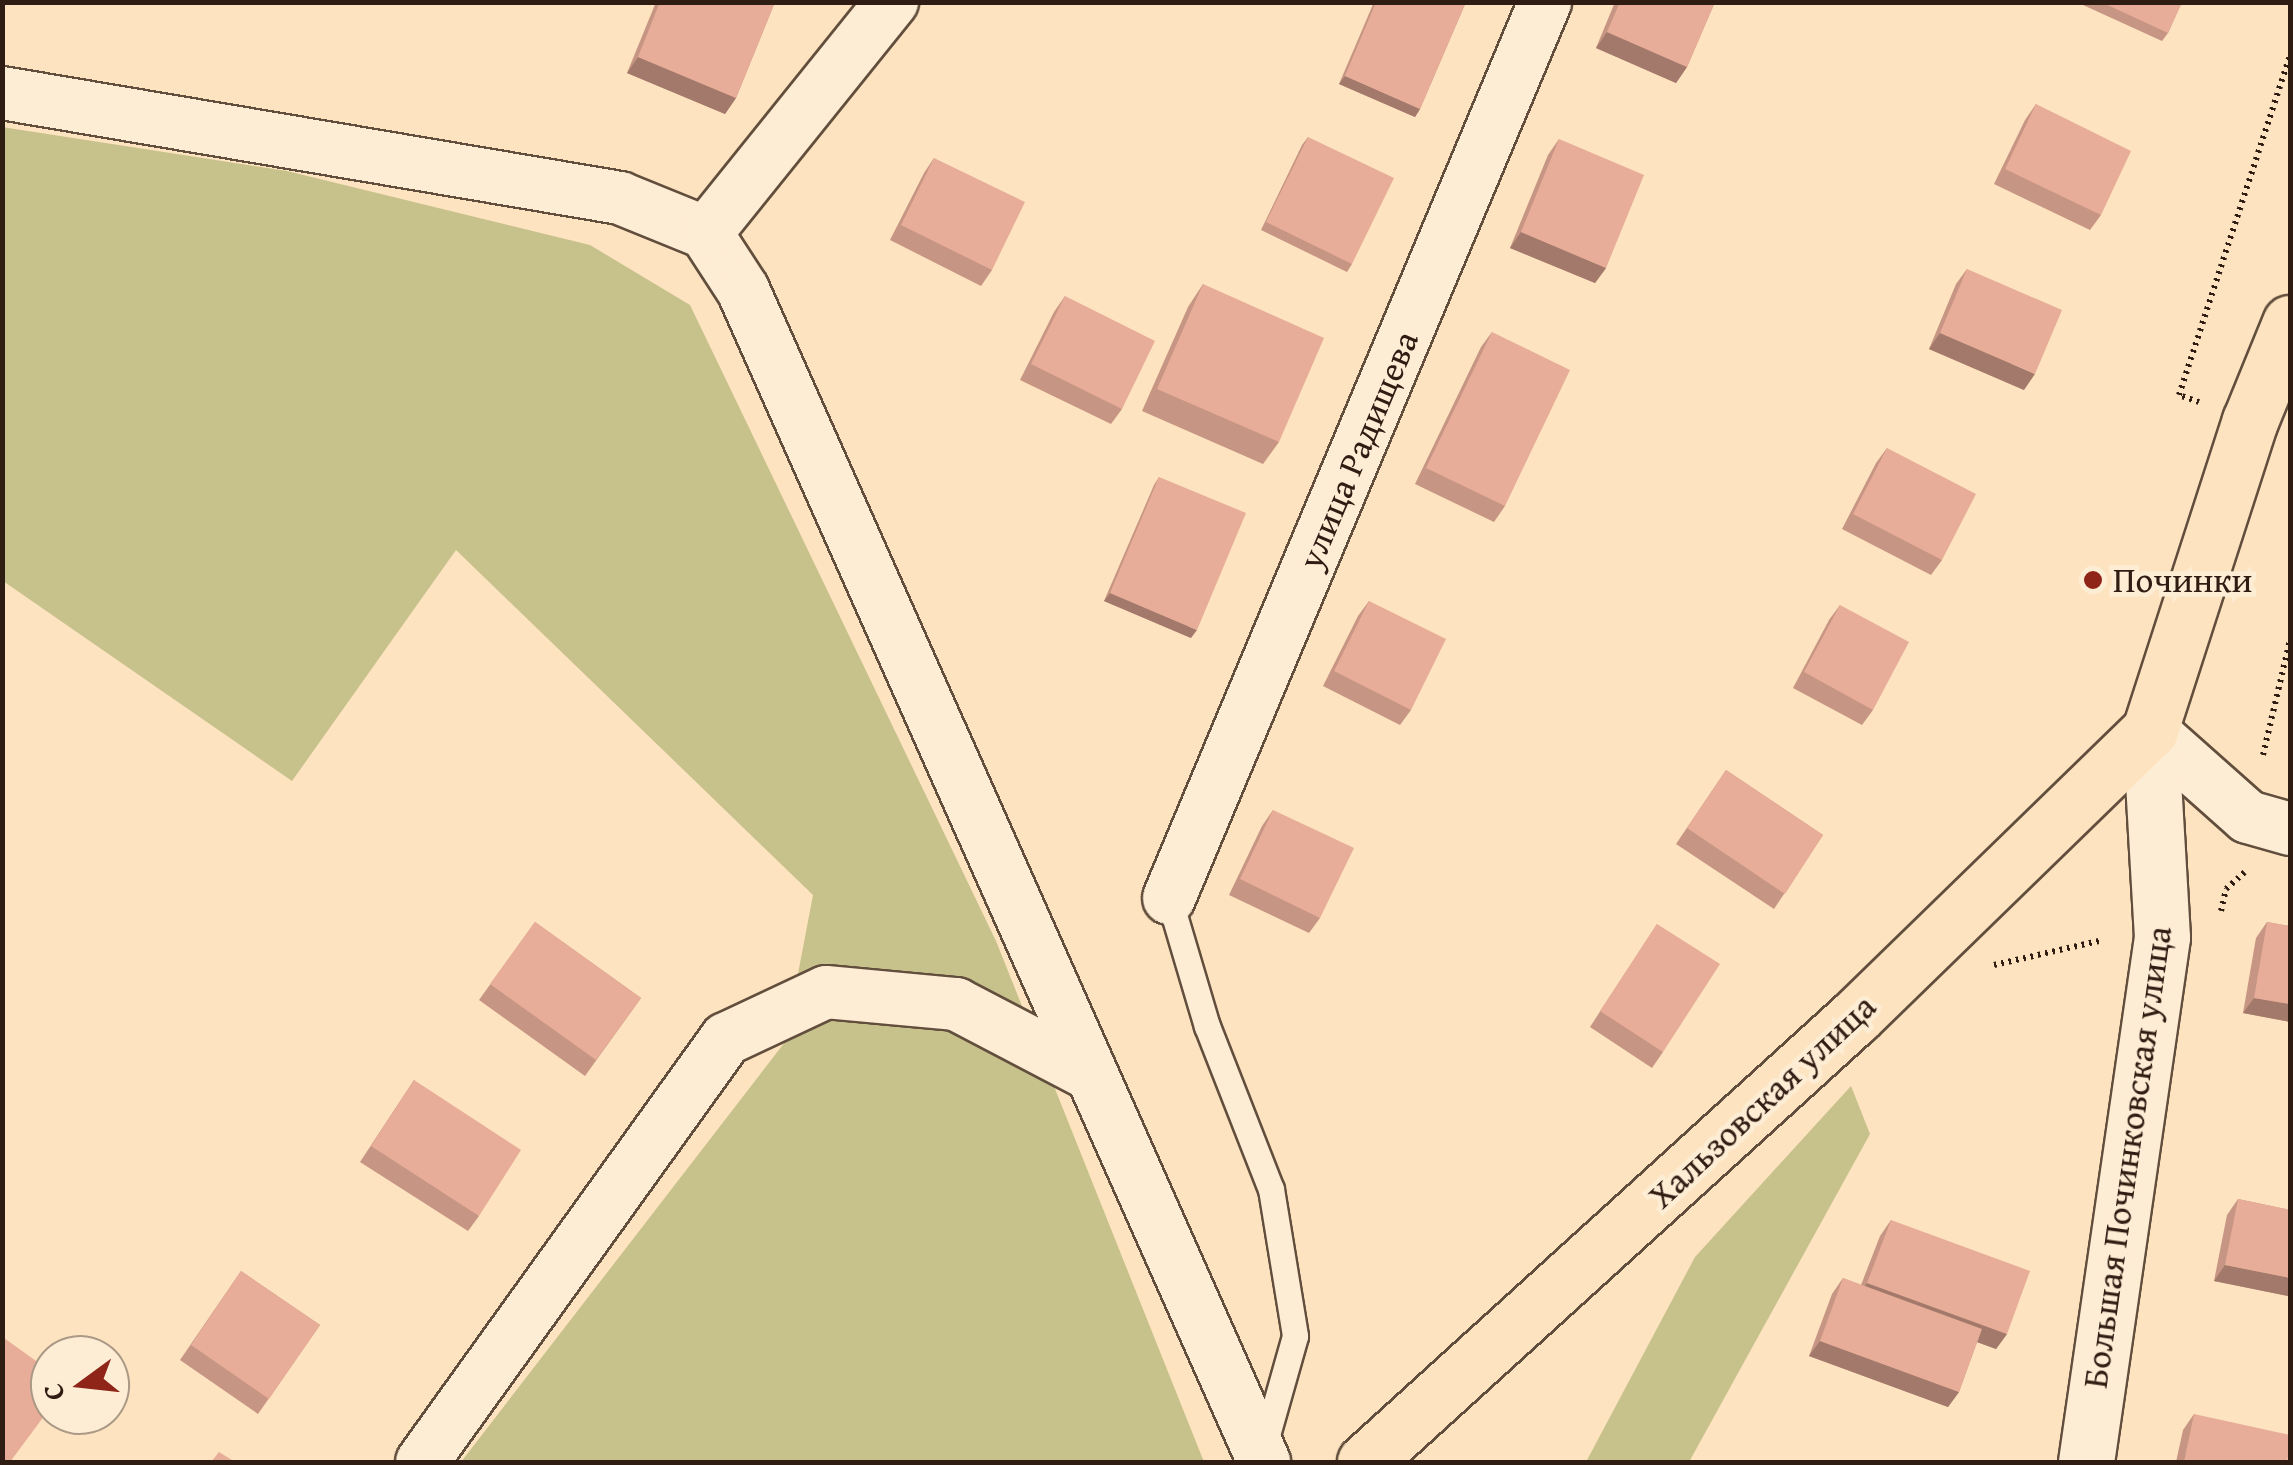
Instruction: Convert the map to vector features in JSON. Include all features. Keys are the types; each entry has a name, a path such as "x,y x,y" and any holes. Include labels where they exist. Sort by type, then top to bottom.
{"main road":[{"path":"2150,730 2250,422 2290,323"},
{"name":"Хальзовская улица","path":"1365,1462 1856,1016 2150,730"}],"street":[{"path":"706,233 892,2"},
{"name":"улица Радищева","path":"1169,898 1545,2"},
{"path":"2,93 620,198 706,233 743,290 1263,1459"},
{"path":"2150,730 2269,823"},
{"name":"Большая Починковская улица","path":"2086,1462 2162,938 2150,730"},
{"path":"422,1462 726,1039 826,992 956,1004 1092,1075"}],"lane":[{"path":"1169,898 1207,1026 1271,1190 1295,1336 1263,1459"}],"path":[{"path":"2250,422 2179,394 2290,54"},
{"path":"2269,823 2290,640"},
{"path":"1980,969 2078,941 2214,937 2226,889 2249,868 2263,872"}],"shaded area":[{"path":"2,127 287,171 590,245 690,305 996,941 1204,1462 461,1462 785,1042 813,895 456,550 292,781 3,581"},
{"path":"1851,1086 1870,1134 1689,1462 1586,1462 1695,1257"}],"building":[{"path":"660,2 775,2 736,98 638,57"},
{"path":"1376,2 1466,2 1420,109 1345,76"},
{"path":"1620,2 1715,2 1687,67 1607,32"},
{"path":"2101,2 2182,2 2168,33"},
{"path":"2036,104 2131,151 2101,215 2005,169"},
{"path":"1308,137 1394,178 1352,264 1266,222"},
{"path":"1559,139 1644,175 1606,268 1521,232"},
{"path":"934,158 1025,202 992,270 901,225"},
{"path":"1967,269 2062,310 2035,374 1940,333"},
{"path":"1203,284 1324,338 1279,442 1157,389"},
{"path":"1065,296 1155,341 1122,409 1031,364"},
{"path":"1492,332 1570,370 1505,506 1426,468"},
{"path":"1887,448 1976,494 1942,560 1853,514"},
{"path":"1159,477 1246,513 1197,630 1110,593"},
{"path":"1369,601 1446,639 1411,710 1334,671"},
{"path":"1840,605 1909,642 1873,710 1804,672"},
{"path":"1726,770 1823,835 1785,894 1687,828"},
{"path":"1273,810 1354,848 1320,918 1240,879"},
{"path":"535,922 641,998 596,1060 490,984"},
{"path":"2267,922 2290,926 2290,1004 2254,998"},
{"path":"1657,924 1720,964 1663,1052 1600,1011"},
{"path":"414,1080 521,1150 479,1216 371,1146"},
{"path":"2238,1199 2290,1210 2290,1278 2225,1265"},
{"path":"1891,1220 2030,1271 2007,1334 1867,1283"},
{"path":"241,1271 320,1325 269,1399 191,1345"},
{"path":"1843,1278 1982,1329 1959,1392 1820,1341"},
{"path":"2,1340 30,1357 30,1435 10,1462 2,1462"},
{"path":"2194,1414 2290,1435 2287,1462 2184,1462"},
{"path":"219,1452 235,1462 211,1462"}],"place":[{"name":"Починки","path":"2093,580"}]}
